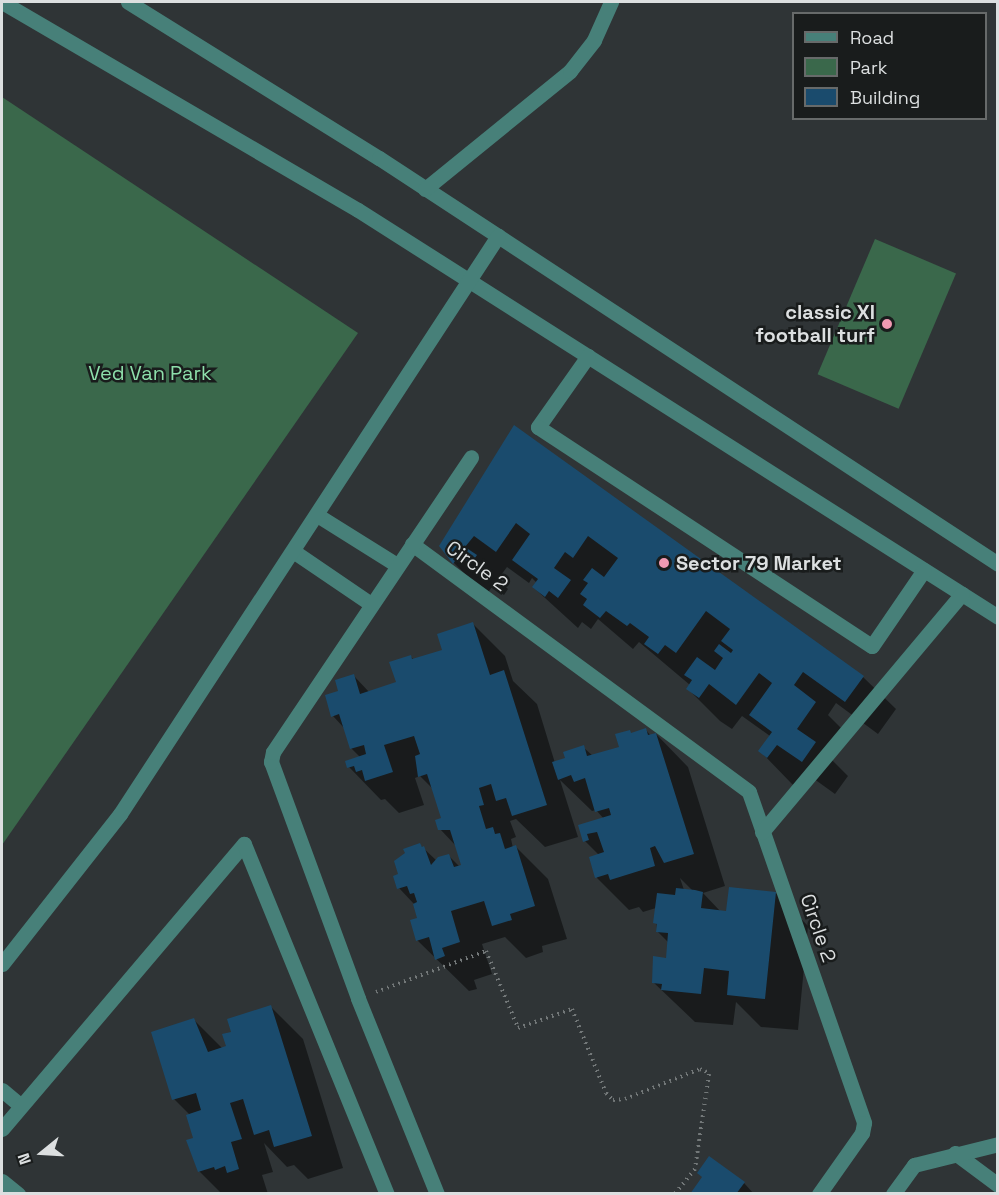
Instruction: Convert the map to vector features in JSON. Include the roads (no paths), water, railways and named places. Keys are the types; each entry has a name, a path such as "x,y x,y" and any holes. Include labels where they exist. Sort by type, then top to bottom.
{"street":[{"path":"2,2 358,210 998,617"},
{"path":"128,2 498,236 998,564"},
{"path":"425,189 570,71 594,40 611,2"},
{"path":"2,964 120,814 498,236"},
{"path":"588,356 538,427 872,646 924,570"},
{"path":"437,1194 358,998 271,762 273,752 471,457"},
{"path":"316,515 397,565"},
{"name":"Circle 2","path":"412,544 749,792 864,1123 862,1133 819,1194"},
{"path":"293,551 371,604"},
{"path":"762,832 962,594"},
{"path":"2,1129 20,1105 244,844 387,1194"},
{"path":"2,1090 20,1105"},
{"path":"893,1194 914,1164 998,1144"},
{"path":"955,1153 998,1185"},
{"path":"2,1181 18,1194"}],"place":[{"name":"classic XI football turf","path":"887,324"},
{"name":"Sector 79 Market","path":"664,563"}],"park label":[{"name":"Ved Van Park","path":"150,373"}]}
